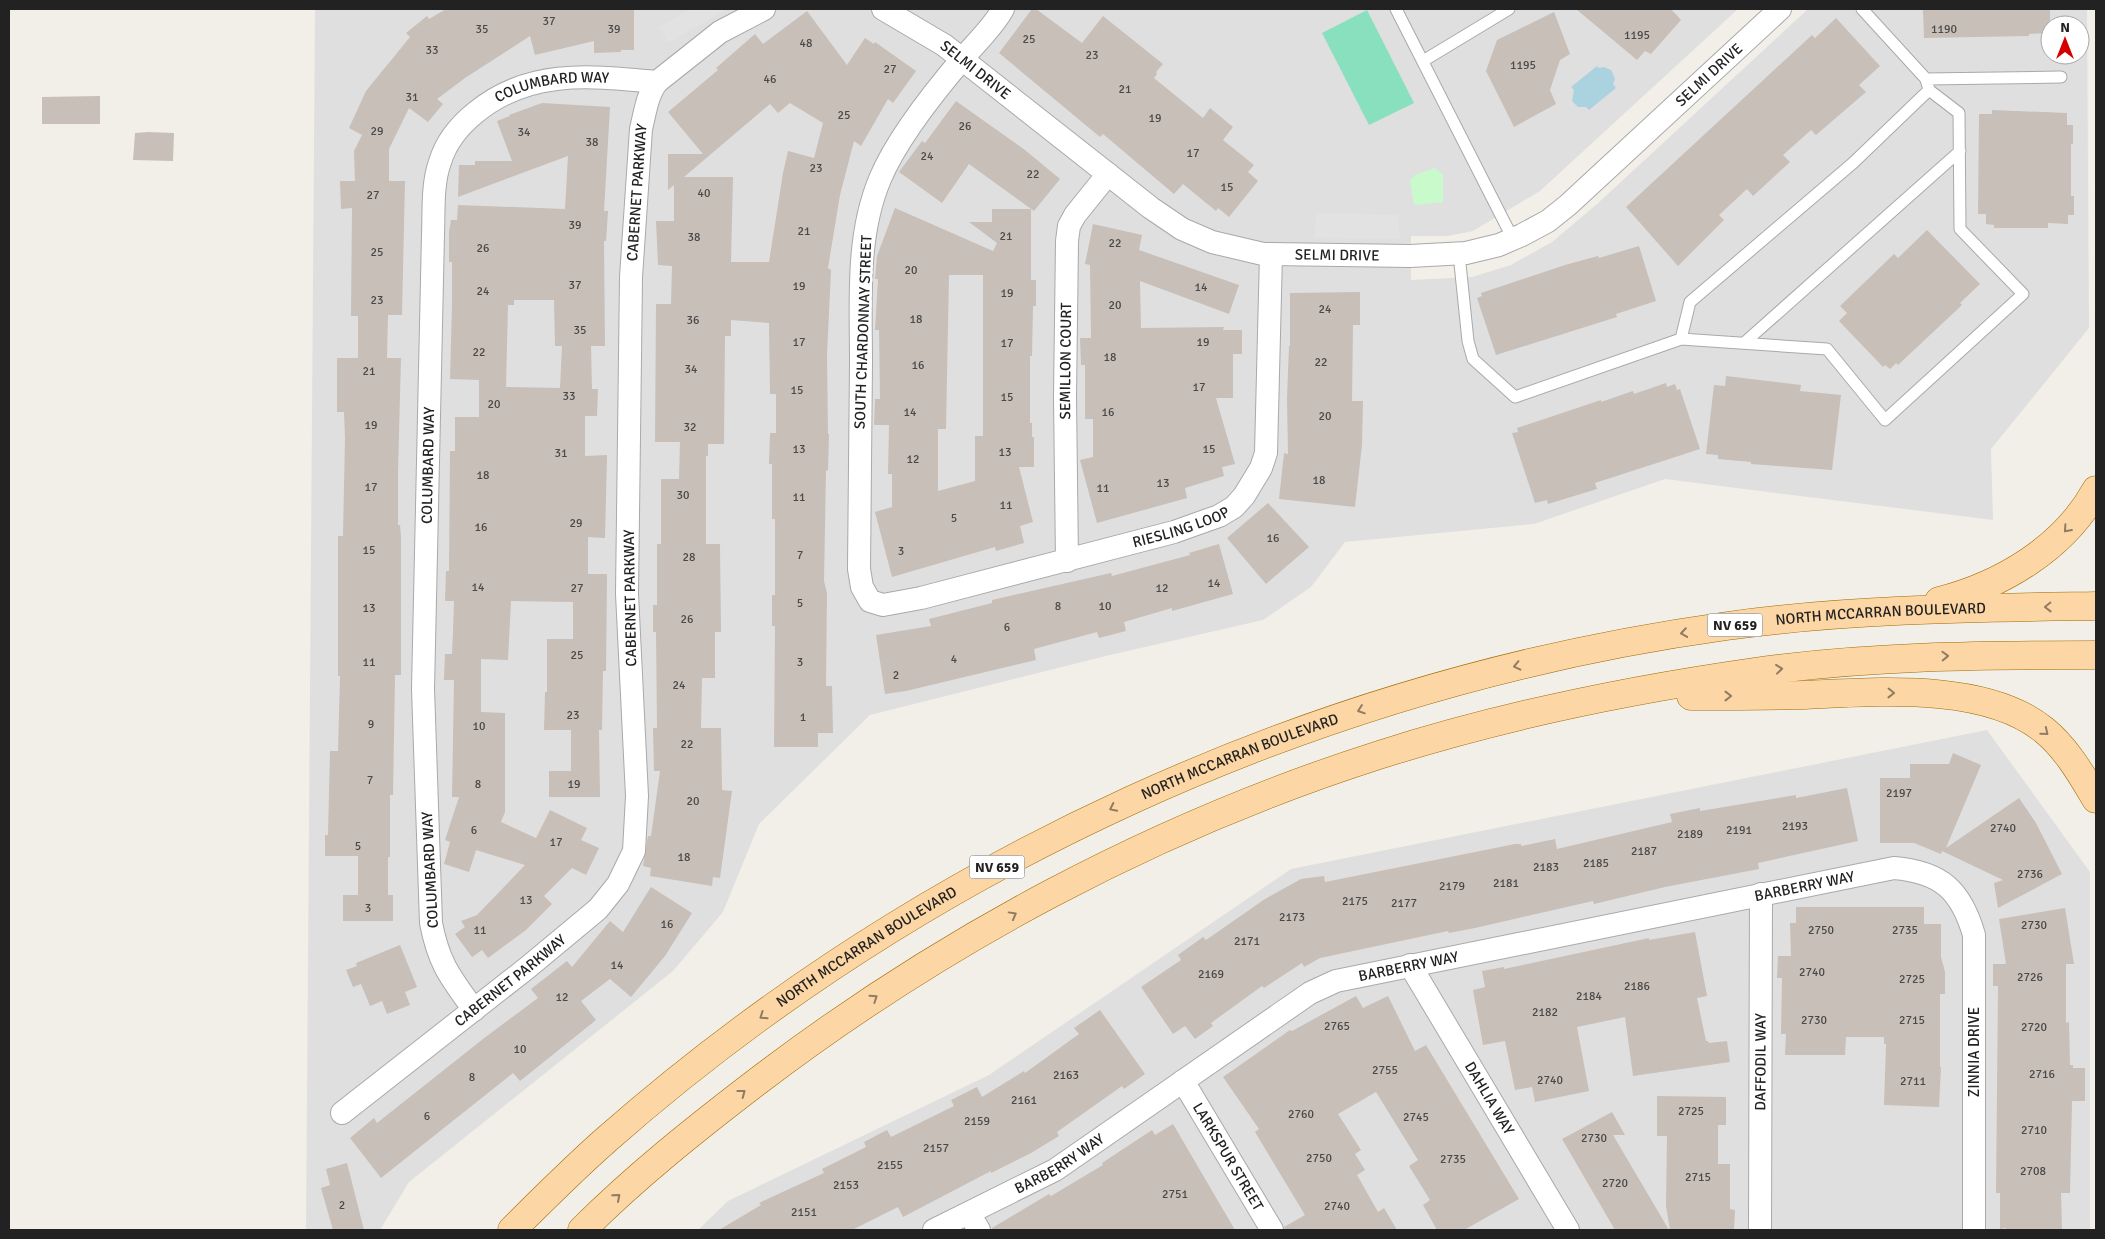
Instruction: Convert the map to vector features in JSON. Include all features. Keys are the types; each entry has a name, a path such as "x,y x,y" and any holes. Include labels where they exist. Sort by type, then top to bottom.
{"main road":[{"path":"1906,609 1950,598 1969,591 1997,580 2033,560 2066,532 2096,490"},
{"name":"NORTH MCCARRAN BOULEVARD","path":"512,1230 606,1140 679,1079 824,973 890,929 958,888 1042,843 1125,802 1226,759 1401,697 1474,676 1565,654 1721,627 1842,614 1906,609 2096,606"},
{"path":"582,1230 606,1206 696,1129 805,1045 882,993 970,939 1040,900 1125,857 1202,822 1304,782 1378,756 1460,732 1610,696 1757,672 1849,662 1943,656 2096,655"},
{"path":"1610,696 1856,693 1926,694 1976,699 2000,706 2022,716 2043,729 2064,748 2096,799"}],"street":[{"name":"CABERNET PARKWAY","path":"342,1113 528,968 598,909 618,884 634,851 636,796 628,594 631,277 641,129 646,105 657,82 720,32 764,9"},
{"name":"SELMI DRIVE","path":"884,9 944,45 1151,208 1182,229 1218,244 1239,250 1271,254 1410,256 1459,254 1499,245 1548,221 1568,205 1780,9"},
{"name":"SOUTH CHARDONNAY STREET","path":"870,601 862,587 859,569 863,241 872,200 893,153 912,124 962,59 1004,9"},
{"name":"COLUMBARD WAY","path":"474,1010 447,973 436,949 431,923 423,689 433,234 435,185 439,163 451,138 468,118 488,101 518,86 566,78 591,77 657,82"},
{"name":"SEMILLON COURT","path":"1067,561 1065,397 1067,242 1069,226 1075,215 1108,174"},
{"name":"RIESLING LOOP","path":"870,601 883,604 921,598 1067,561 1174,532 1219,516 1234,507 1244,496 1262,468 1268,443 1271,254"},
{"name":"BARBERRY WAY","path":"934,1230 974,1222 1055,1170 1310,993 1336,981 1894,868 1914,870 1944,884"},
{"name":"ZINNIA DRIVE","path":"1944,884 1955,894 1968,913 1974,935 1974,1230"},
{"name":"DAFFODIL WAY","path":"1760,1230 1761,894"},
{"name":"DAHLIA WAY","path":"1410,965 1568,1230"},
{"name":"LARKSPUR STREET","path":"1183,1081 1272,1230"}],"lane":[{"path":"1396,9 1513,239"},
{"path":"1423,61 1509,9"},
{"path":"1459,254 1468,340 1473,359 1515,397 1682,339 1827,350 1885,420 2023,294 1960,229 1959,113 1930,90 1926,79 1862,9"},
{"path":"1926,79 2061,77"},
{"path":"1682,339 1690,302 1853,163 1930,90"},
{"path":"1744,343 1960,150"}],"shaded area":[{"path":"315,9 1738,9 1540,191 1473,231 1448,236 1411,236 1411,280 1472,277 1511,265 1552,242 1597,204 1808,9 2087,9 2087,15 2040,15 2040,65 2087,65 2089,328 1991,449 1993,520 1665,479 1534,524 1345,542 1311,587 1263,620 1110,655 870,715 759,824 723,912 673,971 409,1182 380,1230 306,1230"},
{"path":"691,9 727,9 668,43 659,27"},
{"path":"1316,213 1398,215 1400,239 1315,238"},
{"path":"1987,730 2090,872 2090,1230 698,1230 728,1201 989,1075 1291,869"}],"green space":[{"path":"1367,10 1414,103 1369,125 1322,33"},
{"path":"1435,168 1443,175 1443,202 1414,205 1410,181 1415,175"}],"water":[{"path":"1597,66 1611,70 1615,79 1613,84 1616,88 1589,110 1586,107 1578,107 1572,101 1574,90 1571,87"}],"building":[{"path":"446,9 634,9 634,50 594,53 594,41 535,55 530,36 465,78 437,99 443,104 428,122 409,108 389,149 389,181 405,181 402,315 388,315 387,358 401,358 398,525 400,525 401,537 401,675 395,675 393,795 390,795 390,857 388,857 388,895 393,895 393,921 343,921 343,895 358,895 358,856 325,856 325,835 328,835 330,751 338,751 340,676 338,676 338,536 343,536 345,438 344,412 337,412 337,358 358,358 358,316 351,316 352,208 341,209 340,181 355,181 354,151 362,135 349,128 366,91 410,37 406,33 427,16 429,19"},
{"path":"1032,9 1036,9 1082,43 1103,16 1163,64 1156,72 1157,74 1154,78 1203,118 1210,108 1233,127 1223,140 1254,165 1248,172 1258,181 1229,217 1218,208 1216,211 1183,184 1174,194 1103,134 1100,137 999,53"},
{"path":"1576,9 1671,9 1681,20 1651,54 1645,51 1637,60"},
{"path":"1923,9 2050,9 2050,15 2040,15 2040,33 2029,34 2029,36 1924,38"},
{"path":"807,11 847,65 865,38 874,44 875,42 916,71 893,103 888,99 861,146 854,141 840,195 828,268 831,270 827,355 829,434 828,471 826,470 824,581 827,593 826,686 832,686 833,733 818,733 818,747 774,747 775,626 772,626 772,595 775,595 775,519 772,519 772,464 769,464 770,433 776,433 776,394 770,394 769,323 731,320 731,336 725,336 724,444 708,444 708,456 706,456 706,544 720,544 721,632 715,632 715,678 702,678 701,728 721,728 722,790 732,791 720,878 713,877 712,886 650,876 651,868 643,866 648,836 651,836 660,771 654,771 653,728 657,728 656,632 653,632 653,605 657,605 657,544 661,544 661,479 679,479 680,442 655,442 656,304 671,304 672,266 658,265 656,221 674,221 674,185 668,190 668,154 703,154 668,112 718,70 716,68 755,34 763,44","holes":["790,103 823,123 814,158 788,151 769,262 731,262 733,177 684,177 770,104 778,113"]},
{"path":"1554,12 1570,54 1560,60 1550,90 1556,104 1514,127 1486,71 1497,40"},
{"path":"1836,18 1880,66 1859,85 1866,92 1816,135 1811,130 1783,155 1790,162 1753,196 1747,189 1719,215 1724,220 1678,266 1626,207 1812,35 1815,38"},
{"path":"100,96 100,124 42,124 42,97"},
{"path":"956,101 1025,150 1060,179 1034,211 969,164 942,203 899,172 922,141 925,143"},
{"path":"542,103 610,107 604,211 608,211 606,241 604,241 605,346 591,346 592,389 598,389 597,416 585,416 585,456 607,455 605,538 588,537 588,574 607,574 606,671 603,671 602,730 599,730 600,797 549,797 549,771 571,771 571,730 544,730 545,692 547,692 547,639 573,639 573,602 511,601 508,660 481,659 481,712 505,713 505,812 501,822 536,838 550,810 587,828 581,840 599,848 586,875 572,868 544,896 552,904 526,930 488,958 482,950 472,957 455,934 465,927 461,921 477,915 525,865 476,850 469,872 444,864 450,842 445,840 459,797 452,797 454,680 444,680 445,654 452,654 454,601 445,601 446,571 449,571 450,451 455,451 455,417 479,417 479,380 450,379 452,262 449,262 449,232 451,220 457,220 458,205 565,209 568,156 458,197 459,165 475,165 475,161 512,161 497,121","holes":["514,300 554,300 555,346 562,346 560,388 506,387 508,305 514,305"]},
{"path":"1992,110 2067,113 2067,125 2073,125 2071,196 2074,196 2074,215 2068,215 2068,224 2048,223 2048,228 1994,228 1994,225 1986,224 1986,214 1978,214 1979,114 1992,114"},
{"path":"135,133 174,133 173,161 133,160"},
{"path":"895,208 993,251 997,243 969,222 992,222 992,209 1031,209 1031,280 1036,280 1036,306 1033,306 1032,356 1030,356 1030,423 1032,423 1032,437 1034,437 1034,467 1019,467 1033,522 1020,526 1024,543 996,551 995,547 892,577 875,512 892,507 892,474 888,474 889,425 874,425 875,399 880,399 879,330 875,330 878,279 875,279 877,256","holes":["949,275 983,275 983,436 975,436 975,481 938,491 938,429 946,429"]},
{"path":"1093,224 1142,235 1139,250 1239,285 1229,314 1140,281 1141,328 1224,327 1223,330 1242,330 1242,354 1233,354 1233,398 1216,398 1235,464 1222,467 1224,476 1185,488 1187,498 1097,523 1080,460 1093,457 1093,419 1085,419 1085,365 1081,365 1080,338 1091,338 1090,265 1085,264"},
{"path":"1927,230 1980,284 1960,303 1962,305 1898,365 1896,363 1890,369 1885,365 1883,367 1839,321 1847,313 1840,306 1894,254 1898,258"},
{"path":"1639,246 1656,301 1616,314 1617,317 1496,355 1477,298 1482,296 1481,293 1565,265 1598,256 1599,258"},
{"path":"1360,292 1360,325 1353,325 1352,401 1363,401 1362,445 1355,507 1279,499 1284,453 1288,454 1287,399 1290,293"},
{"path":"1726,376 1801,385 1800,391 1841,395 1832,470 1751,464 1751,462 1718,459 1718,455 1706,454 1714,385 1725,386"},
{"path":"1666,383 1667,387 1675,384 1677,390 1680,389 1700,449 1595,483 1597,489 1548,504 1547,500 1535,503 1512,433 1518,432 1517,428 1601,400 1601,402 1633,391 1634,394"},
{"path":"1268,503 1309,547 1266,584 1227,538"},
{"path":"1219,544 1233,594 1172,611 1172,608 1124,622 1126,631 1099,638 1097,632 1034,649 1036,660 906,691 885,694 876,635 931,626 929,619 992,603 992,600 1111,573 1112,576 1190,555 1189,553"},
{"path":"1953,753 1981,765 1946,848 2019,798 2036,823 2062,874 1998,908 1994,883 2003,880 1942,851 1941,854 1914,843 1880,843 1880,778 1910,778 1910,764 1949,764"},
{"path":"1847,788 1858,841 1758,863 1759,869 1665,887 1594,904 1593,901 1475,928 1449,933 1448,931 1320,958 1304,967 1302,963 1264,988 1262,986 1211,1023 1213,1026 1195,1039 1185,1026 1173,1034 1141,987 1181,960 1178,955 1203,937 1206,940 1265,899 1301,879 1324,876 1325,882 1515,844 1521,844 1521,846 1555,839 1557,849 1672,822 1670,814 1700,808 1700,811 1796,795 1796,798"},
{"path":"651,887 692,913 665,956 631,997 610,979 581,1001 596,1020 520,1081 513,1073 381,1178 350,1138 374,1118 377,1123 538,998 531,989 567,961 572,967 610,921 623,932"},
{"path":"1796,907 1924,907 1924,924 1941,924 1941,957 1945,972 1945,994 1940,994 1941,1067 1939,1107 1884,1105 1886,1044 1884,1044 1884,1037 1846,1037 1845,1055 1785,1055 1786,1034 1781,1034 1782,978 1777,978 1778,956 1791,956 1790,923 1796,923"},
{"path":"2065,908 2074,964 2066,964 2066,1023 2069,1022 2070,1065 2073,1065 2073,1068 2085,1068 2085,1101 2072,1101 2070,1193 2061,1193 2062,1230 2000,1229 2000,1193 1996,1193 1998,986 1993,986 1993,964 2006,964 1999,919"},
{"path":"1695,932 1707,996 1697,998 1706,1041 1709,1043 1727,1041 1730,1062 1633,1076 1625,1017 1577,1027 1589,1091 1535,1102 1532,1087 1515,1090 1505,1041 1483,1045 1473,990 1485,987 1482,971 1504,967 1504,969 1649,938 1649,940"},
{"path":"400,945 417,987 405,992 410,1005 387,1014 382,1001 370,1006 361,984 353,987 346,970 357,966 356,963"},
{"path":"1356,996 1363,1008 1388,996 1415,1051 1426,1045 1519,1199 1464,1230 1437,1230 1423,1205 1430,1200 1409,1166 1418,1160 1376,1092 1338,1114 1361,1150 1355,1154 1365,1170 1357,1175 1378,1212 1384,1208 1397,1230 1285,1230 1284,1227 1305,1215 1255,1132 1259,1129 1223,1077 1290,1030 1292,1031"},
{"path":"1100,1010 1145,1074 1124,1089 1122,1086 1057,1132 1059,1136 1031,1153 991,1173 991,1171 903,1217 898,1207 852,1230 719,1230 761,1205 759,1203 824,1173 822,1169 866,1147 864,1142 887,1130 891,1137 954,1106 951,1100 977,1087 982,1097 1024,1071 1025,1073 1079,1034 1074,1028"},
{"path":"1657,1096 1726,1097 1726,1125 1718,1125 1718,1164 1730,1164 1730,1209 1735,1210 1734,1230 1670,1230 1666,1206 1667,1136 1657,1136"},
{"path":"1612,1112 1625,1135 1613,1135 1669,1230 1615,1230 1562,1139"},
{"path":"1173,1124 1235,1230 992,1230 992,1228 1049,1194 1051,1196 1103,1165 1102,1163 1152,1130 1155,1135"},
{"path":"347,1163 364,1230 333,1230 321,1188 330,1185 326,1169"}]}
